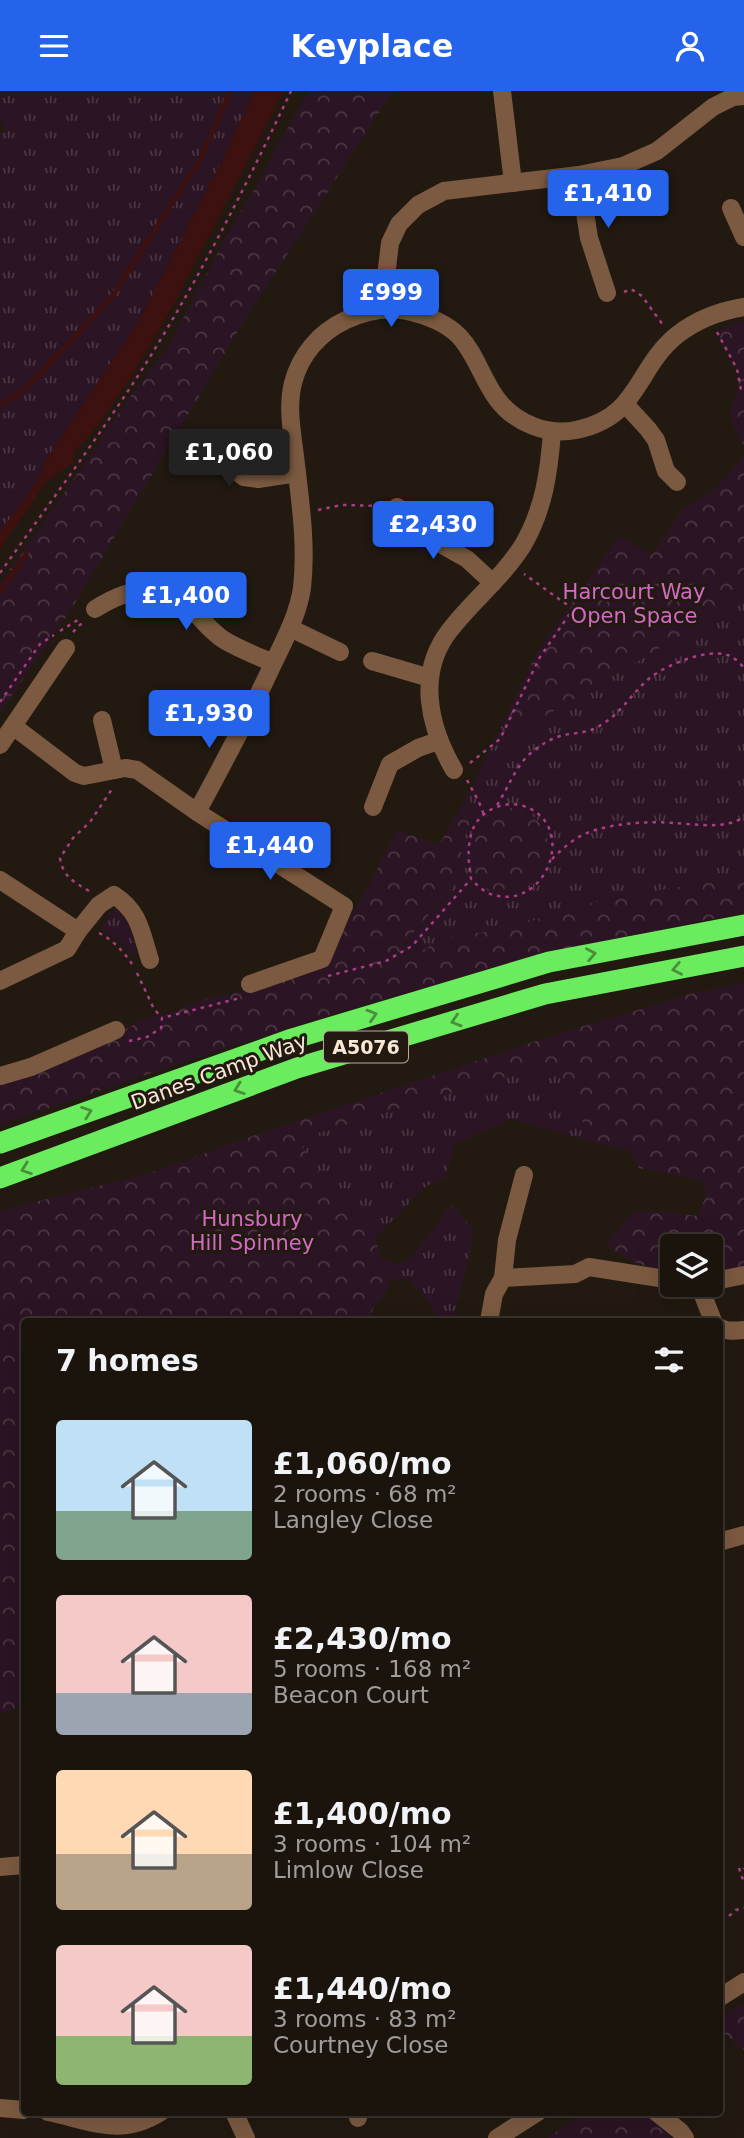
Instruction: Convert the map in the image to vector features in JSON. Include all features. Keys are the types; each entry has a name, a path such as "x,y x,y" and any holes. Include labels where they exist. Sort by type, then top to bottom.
{"highway":[{"name":"Danes Camp Way","path":"0,1143 292,1039 549,962 744,925"},
{"name":"Danes Camp Way","path":"0,1178 310,1064 545,994 744,956"}],"street":[{"path":"502,91 513,183"},
{"path":"388,309 387,268 390,243 399,224 418,205 444,191 579,175 623,166 657,152 713,107 733,97 744,96"},
{"path":"579,175 589,239 607,293"},
{"path":"731,208 744,237"},
{"path":"197,812 248,717 290,628 302,589 304,544 290,407 293,381 302,361 319,338 340,323 370,312 388,309 423,314 458,335 472,353 498,401 525,422 552,432 575,430 607,419 625,404 651,365 673,339 709,317 744,307"},
{"path":"625,404 656,440 666,471 677,482"},
{"path":"457,771 438,741 432,719 430,678 434,658 450,629 494,583 534,525 549,470 552,432"},
{"path":"191,445 197,459 232,467 244,477 258,479 296,473"},
{"path":"397,507 431,527 444,546 467,559 494,583"},
{"path":"95,610 113,598 134,591 158,589 172,594 188,606 204,624 224,640 273,663"},
{"path":"290,628 340,652"},
{"path":"0,745 66,648"},
{"path":"372,661 430,678"},
{"path":"102,720 119,769"},
{"path":"13,726 75,773 84,776 119,769 138,770 197,812 344,906 322,959 245,991"},
{"path":"373,807 390,764 418,748 438,741"},
{"path":"0,880 81,928"},
{"path":"0,981 67,949 102,903 114,895 128,904 136,917 150,960"},
{"path":"0,1076 118,1037"},
{"path":"490,1318 494,1294 503,1278 507,1240 524,1175"},
{"path":"503,1278 575,1274 589,1267 660,1278"},
{"path":"723,1279 744,1275"},
{"path":"704,1297 712,1318"},
{"path":"723,1330 744,1330"},
{"path":"723,1541 744,1535"},
{"path":"0,1867 21,1865"},
{"path":"723,1995 744,1982"},
{"path":"0,2108 21,2109"},
{"path":"61,2116 117,2134 148,2124 157,2116"},
{"path":"236,2116 246,2138"},
{"path":"497,2138 532,2116"},
{"path":"661,2116 685,2138"}],"path":[{"path":"0,573 109,418 170,323 291,91"},
{"path":"607,293 619,298 623,292 631,289 642,296 673,339"},
{"path":"709,317 737,369 741,390"},
{"path":"301,513 342,505 397,507"},
{"path":"484,815 479,802 457,771 500,739 540,656 573,609 509,564"},
{"path":"496,807 519,764 532,752 545,742 560,736 588,732 601,726 653,675 680,661 711,654 727,655 744,668"},
{"path":"102,903 62,870 60,858 73,838 90,822 119,769"},
{"path":"515,804 533,809 546,820 552,836 549,861 537,884 524,895 503,897 487,892 471,879 468,861 470,839 479,818 484,815 496,807 515,804"},
{"path":"549,861 587,833 598,830 650,822 719,824 744,817"},
{"path":"320,978 386,961 412,946 471,879"},
{"path":"81,928 108,938 124,953 134,966 154,1009 162,1018 161,1028 148,1037 118,1037"},
{"path":"162,1018 245,991"},
{"path":"742,1868 744,1882"},
{"path":"729,1916 744,1908"}],"green space":[{"path":"0,91 255,91 140,319 49,455 39,478 0,532 0,134 5,131 0,117"},
{"path":"311,91 393,91 246,318 70,611 0,713 0,583 126,402 168,347 229,231 304,98"},
{"path":"744,321 744,446 731,416 739,387 738,377 730,357 715,333"},
{"name":"Harcourt Way Open Space","path":"744,457 744,598 491,748 537,652 619,536 652,555 681,511 715,489"},
{"path":"744,598 744,878 623,897 592,903 519,925 461,936 444,936 422,951 408,939 461,877 463,844 474,813 468,794 491,748"},
{"path":"468,794 474,813 463,844 461,877 408,939 422,951 444,936 461,936 519,925 592,903 623,897 744,878 744,912 547,954 343,1011 0,1125 0,1083 145,1019 321,966 365,893 397,830 439,845"},
{"path":"515,808 534,817 545,831 548,847 545,863 537,878 525,889 510,894 490,890 479,882 472,870 470,851 475,832 487,817 496,810"},
{"path":"115,906 128,922 137,955 134,956 117,939 101,930"},
{"name":"Hunsbury Hill Spinney","path":"744,983 744,1269 723,1272 723,1234 660,1234 660,1269 622,1256 607,1246 625,1221 639,1213 647,1211 697,1216 706,1197 704,1181 639,1168 628,1150 593,1142 552,1063 297,1139 318,1171 375,1238 390,1286 367,1318 21,1318 21,1707 0,1714 0,1211 153,1172 551,1036 694,993"},
{"path":"553,1063 593,1142 511,1119 456,1144 444,1179 426,1186 375,1238 318,1171 297,1139"},
{"path":"452,1204 473,1230 470,1253 453,1318 439,1318 410,1279 387,1279 382,1259 398,1264 410,1259"},
{"path":"744,2004 744,2050 723,2032 723,2019"},
{"path":"579,2116 648,2116 671,2138 547,2138"}],"shaded area":[{"path":"255,91 284,91 173,306 129,380 97,427 75,451 73,463 46,482 0,549 0,532 39,478 49,455 140,319"}],"waterway":[{"path":"0,405 27,388 114,294 201,158 230,91"},
{"path":"0,592 26,554"}]}
